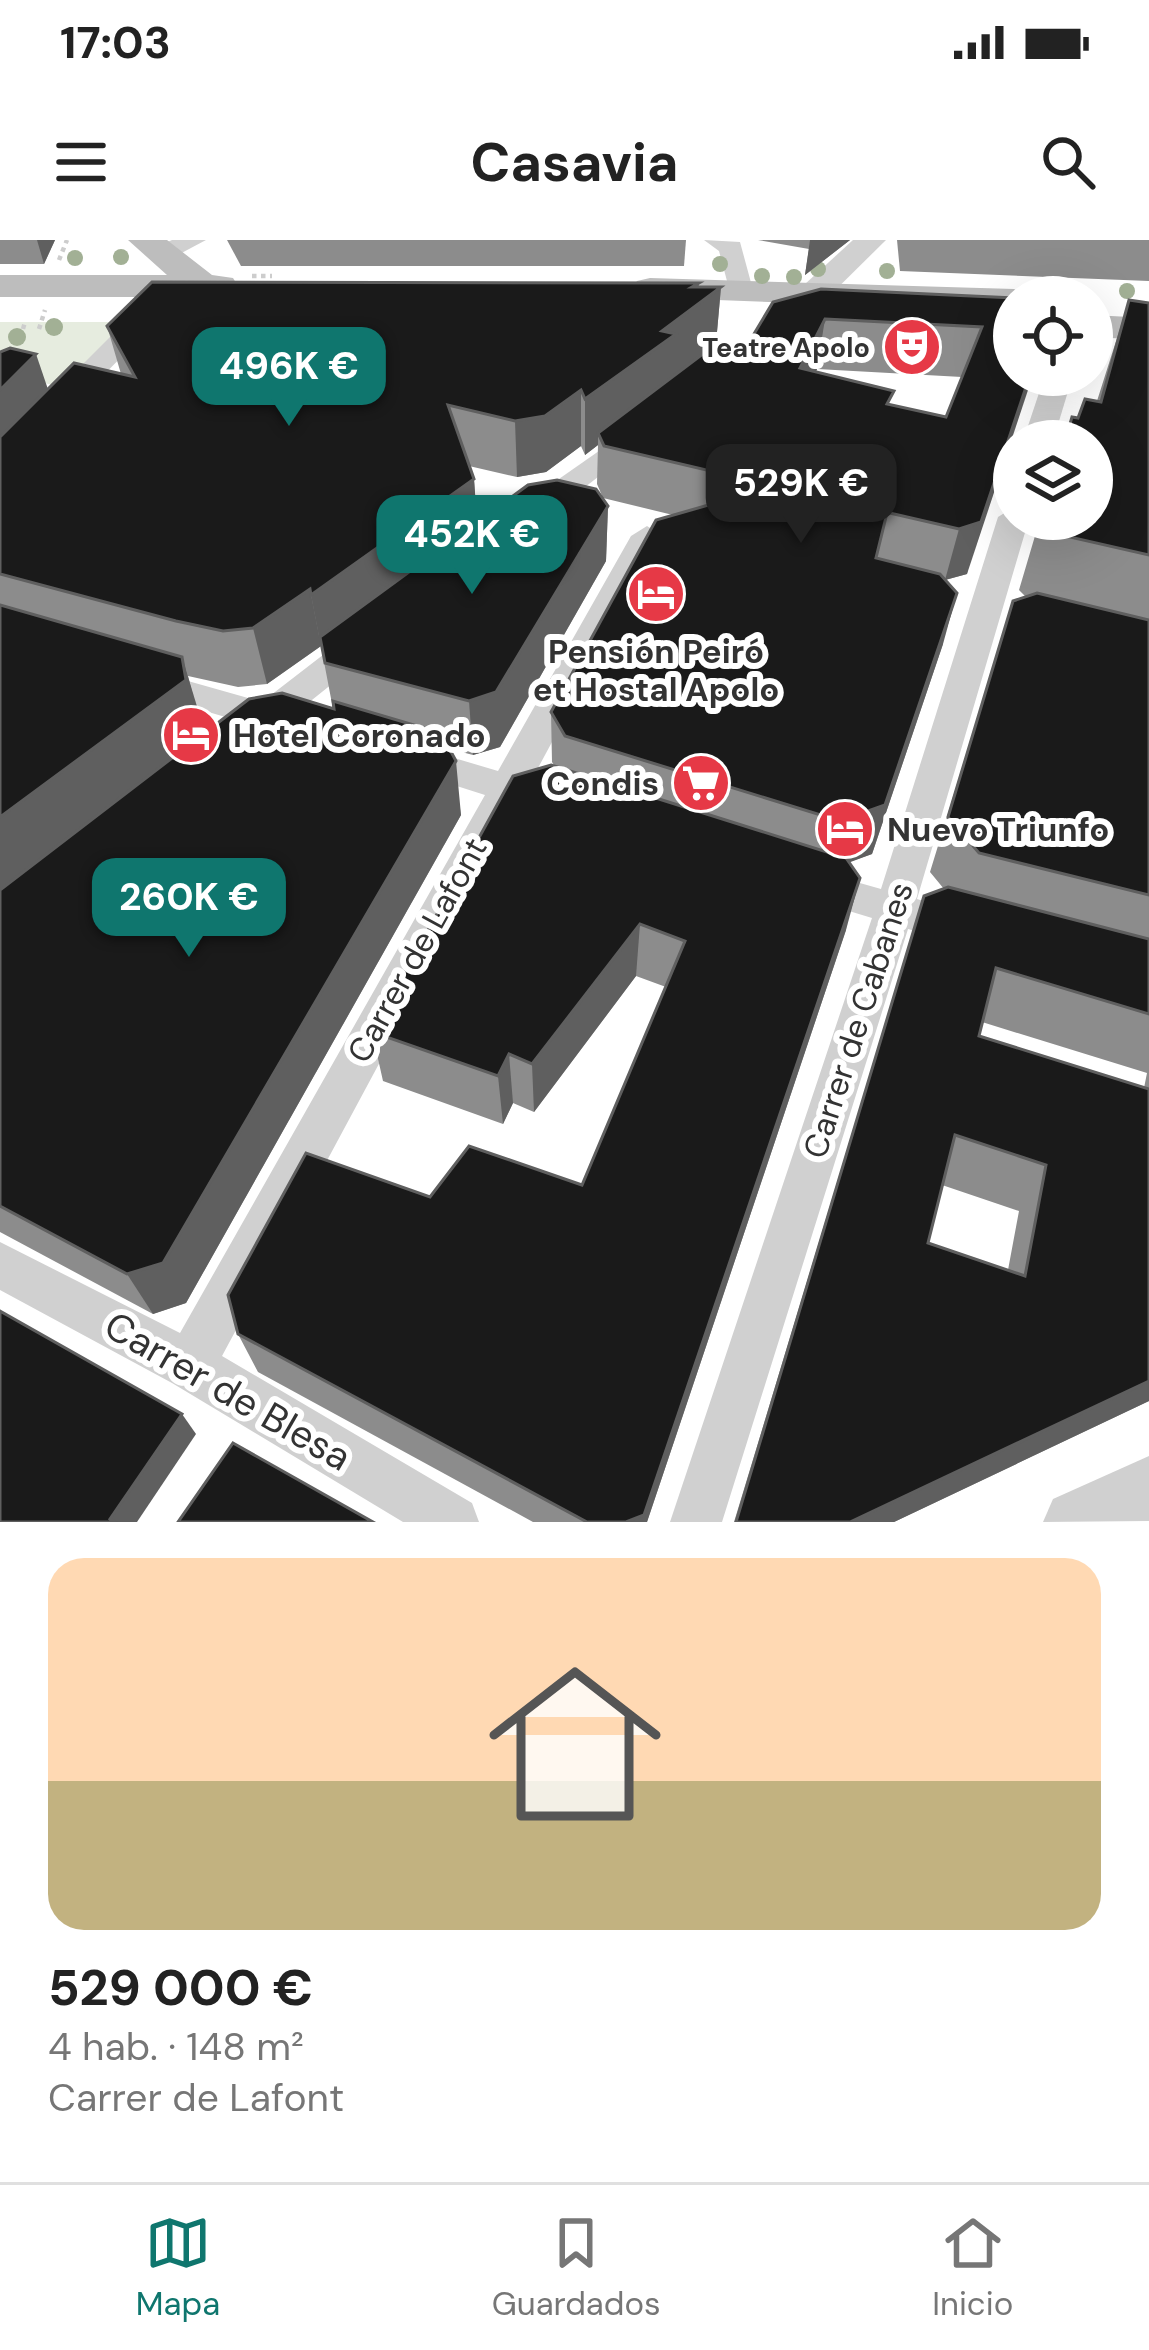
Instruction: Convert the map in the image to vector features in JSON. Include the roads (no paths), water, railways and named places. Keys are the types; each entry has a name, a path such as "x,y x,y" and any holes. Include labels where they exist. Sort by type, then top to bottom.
{"main road":[{"path":"168,244 203,286"},
{"path":"0,286 257,288 142,311 16,321"},
{"path":"993,300 803,303 613,300 740,290 803,303 993,320"},
{"path":"1113,304 1149,305"},
{"path":"1113,327 1149,328"}],"street":[{"path":"717,240 731,247 740,290"},
{"path":"761,339 871,240"},
{"path":"63,428 142,311"},
{"path":"38,386 85,398"},
{"path":"504,534 655,420"},
{"name":"Carrer de Lafont","path":"190,1365 647,536"},
{"name":"Carrer de Cabanes","path":"696,1522 894,911 1007,540"},
{"path":"222,751 395,618"},
{"path":"111,670 320,732"},
{"path":"363,745 585,812"},
{"path":"776,873 1013,942"},
{"name":"Carrer de Blesa","path":"0,1265 190,1365 452,1522"},
{"path":"1076,1522 1149,1488"}],"place":[{"name":"Teatre Apolo","path":"912,347"},
{"name":"Pensión Peiró et Hostal Apolo","path":"656,594"},
{"name":"Hotel Coronado","path":"191,735"},
{"name":"Condis","path":"701,783"},
{"name":"Nuevo Triunfo","path":"845,829"}]}
